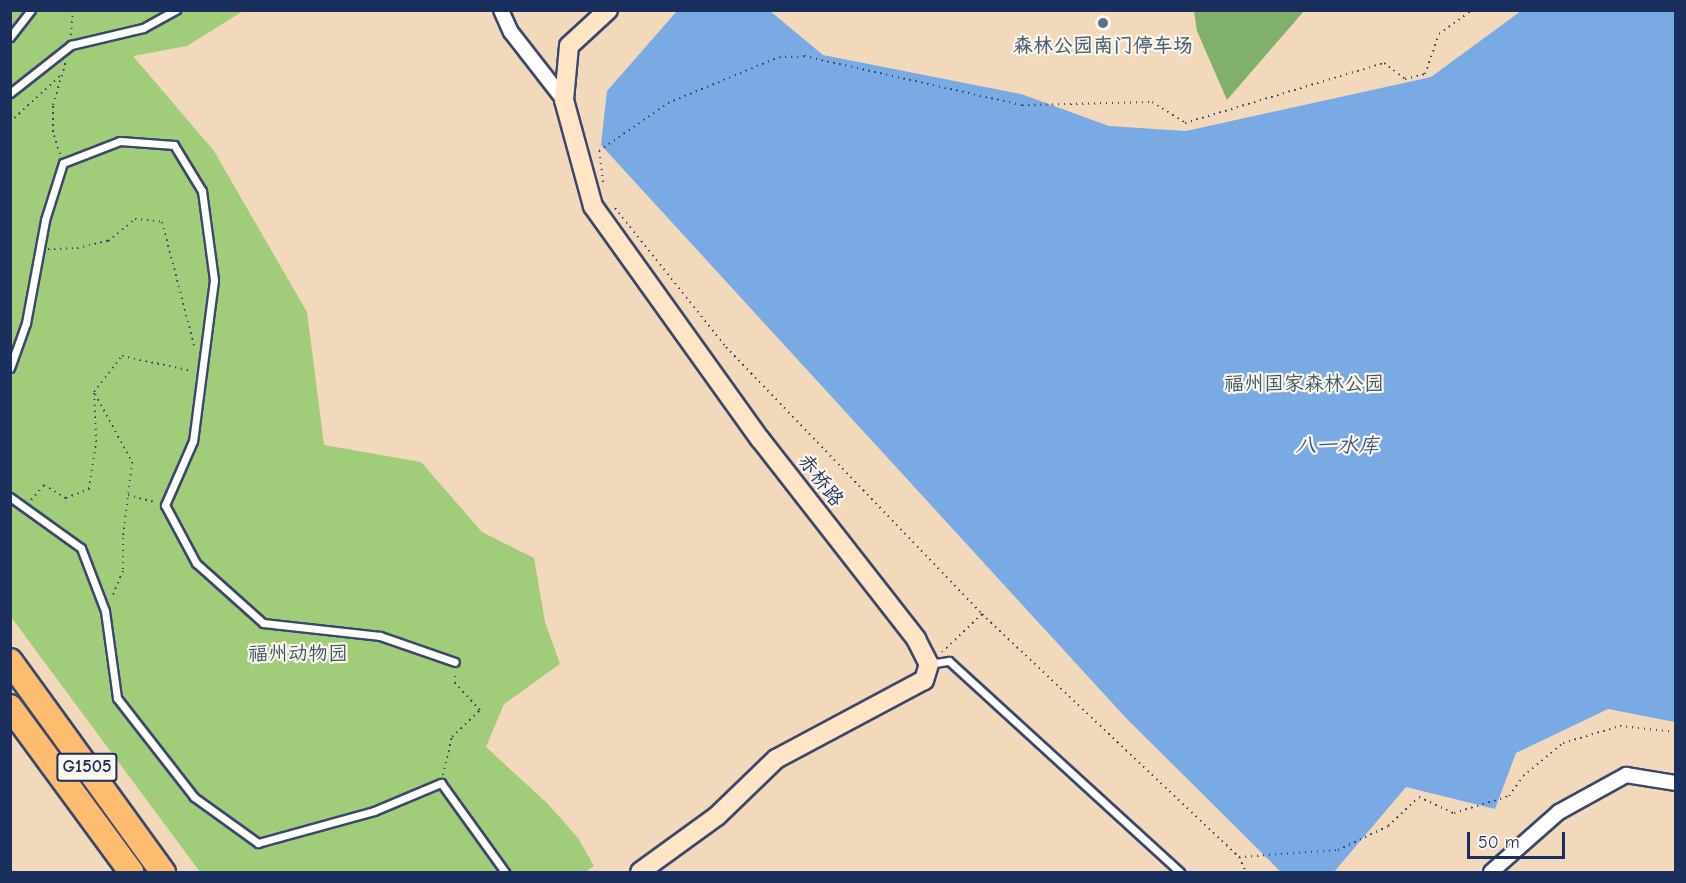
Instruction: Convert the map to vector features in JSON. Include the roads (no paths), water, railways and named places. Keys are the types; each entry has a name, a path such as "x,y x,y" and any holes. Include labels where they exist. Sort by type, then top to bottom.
{"highway":[{"name":"G1505","path":"10,661 163,873"},
{"name":"G1505","path":"10,707 131,873"}],"street":[{"path":"501,10 511,32 564,100"},
{"name":"赤桥路","path":"608,10 569,46 564,100 593,206 760,439 916,639 929,664"},
{"path":"640,873 717,816 776,759 924,680 929,664"},
{"path":"1491,873 1560,812 1626,775 1676,783"}],"lane":[{"path":"10,36 30,16 31,10"},
{"path":"10,93 71,45 143,28 176,10"},
{"path":"10,368 26,323 40,249 63,163 120,141 174,145 202,191 214,280 200,372 193,441 165,505 196,563 263,623 380,636 455,662"},
{"path":"10,497 81,548 105,611 117,698 194,797 258,843 374,811 441,783 505,873"},
{"path":"929,664 949,661 1180,873"}],"water":[{"name":"八一水库","path":"677,11 770,11 823,55 1021,94 1109,126 1186,131 1431,77 1521,11 1675,11 1675,722 1608,709 1516,753 1495,809 1406,787 1334,872 1281,872 1126,718 601,145 607,91"}],"place":[{"name":"森林公园南门停车场","path":"1103,23"}],"park label":[{"name":"福州国家森林公园","path":"1304,383"},
{"name":"福州动物园","path":"298,653"}]}
